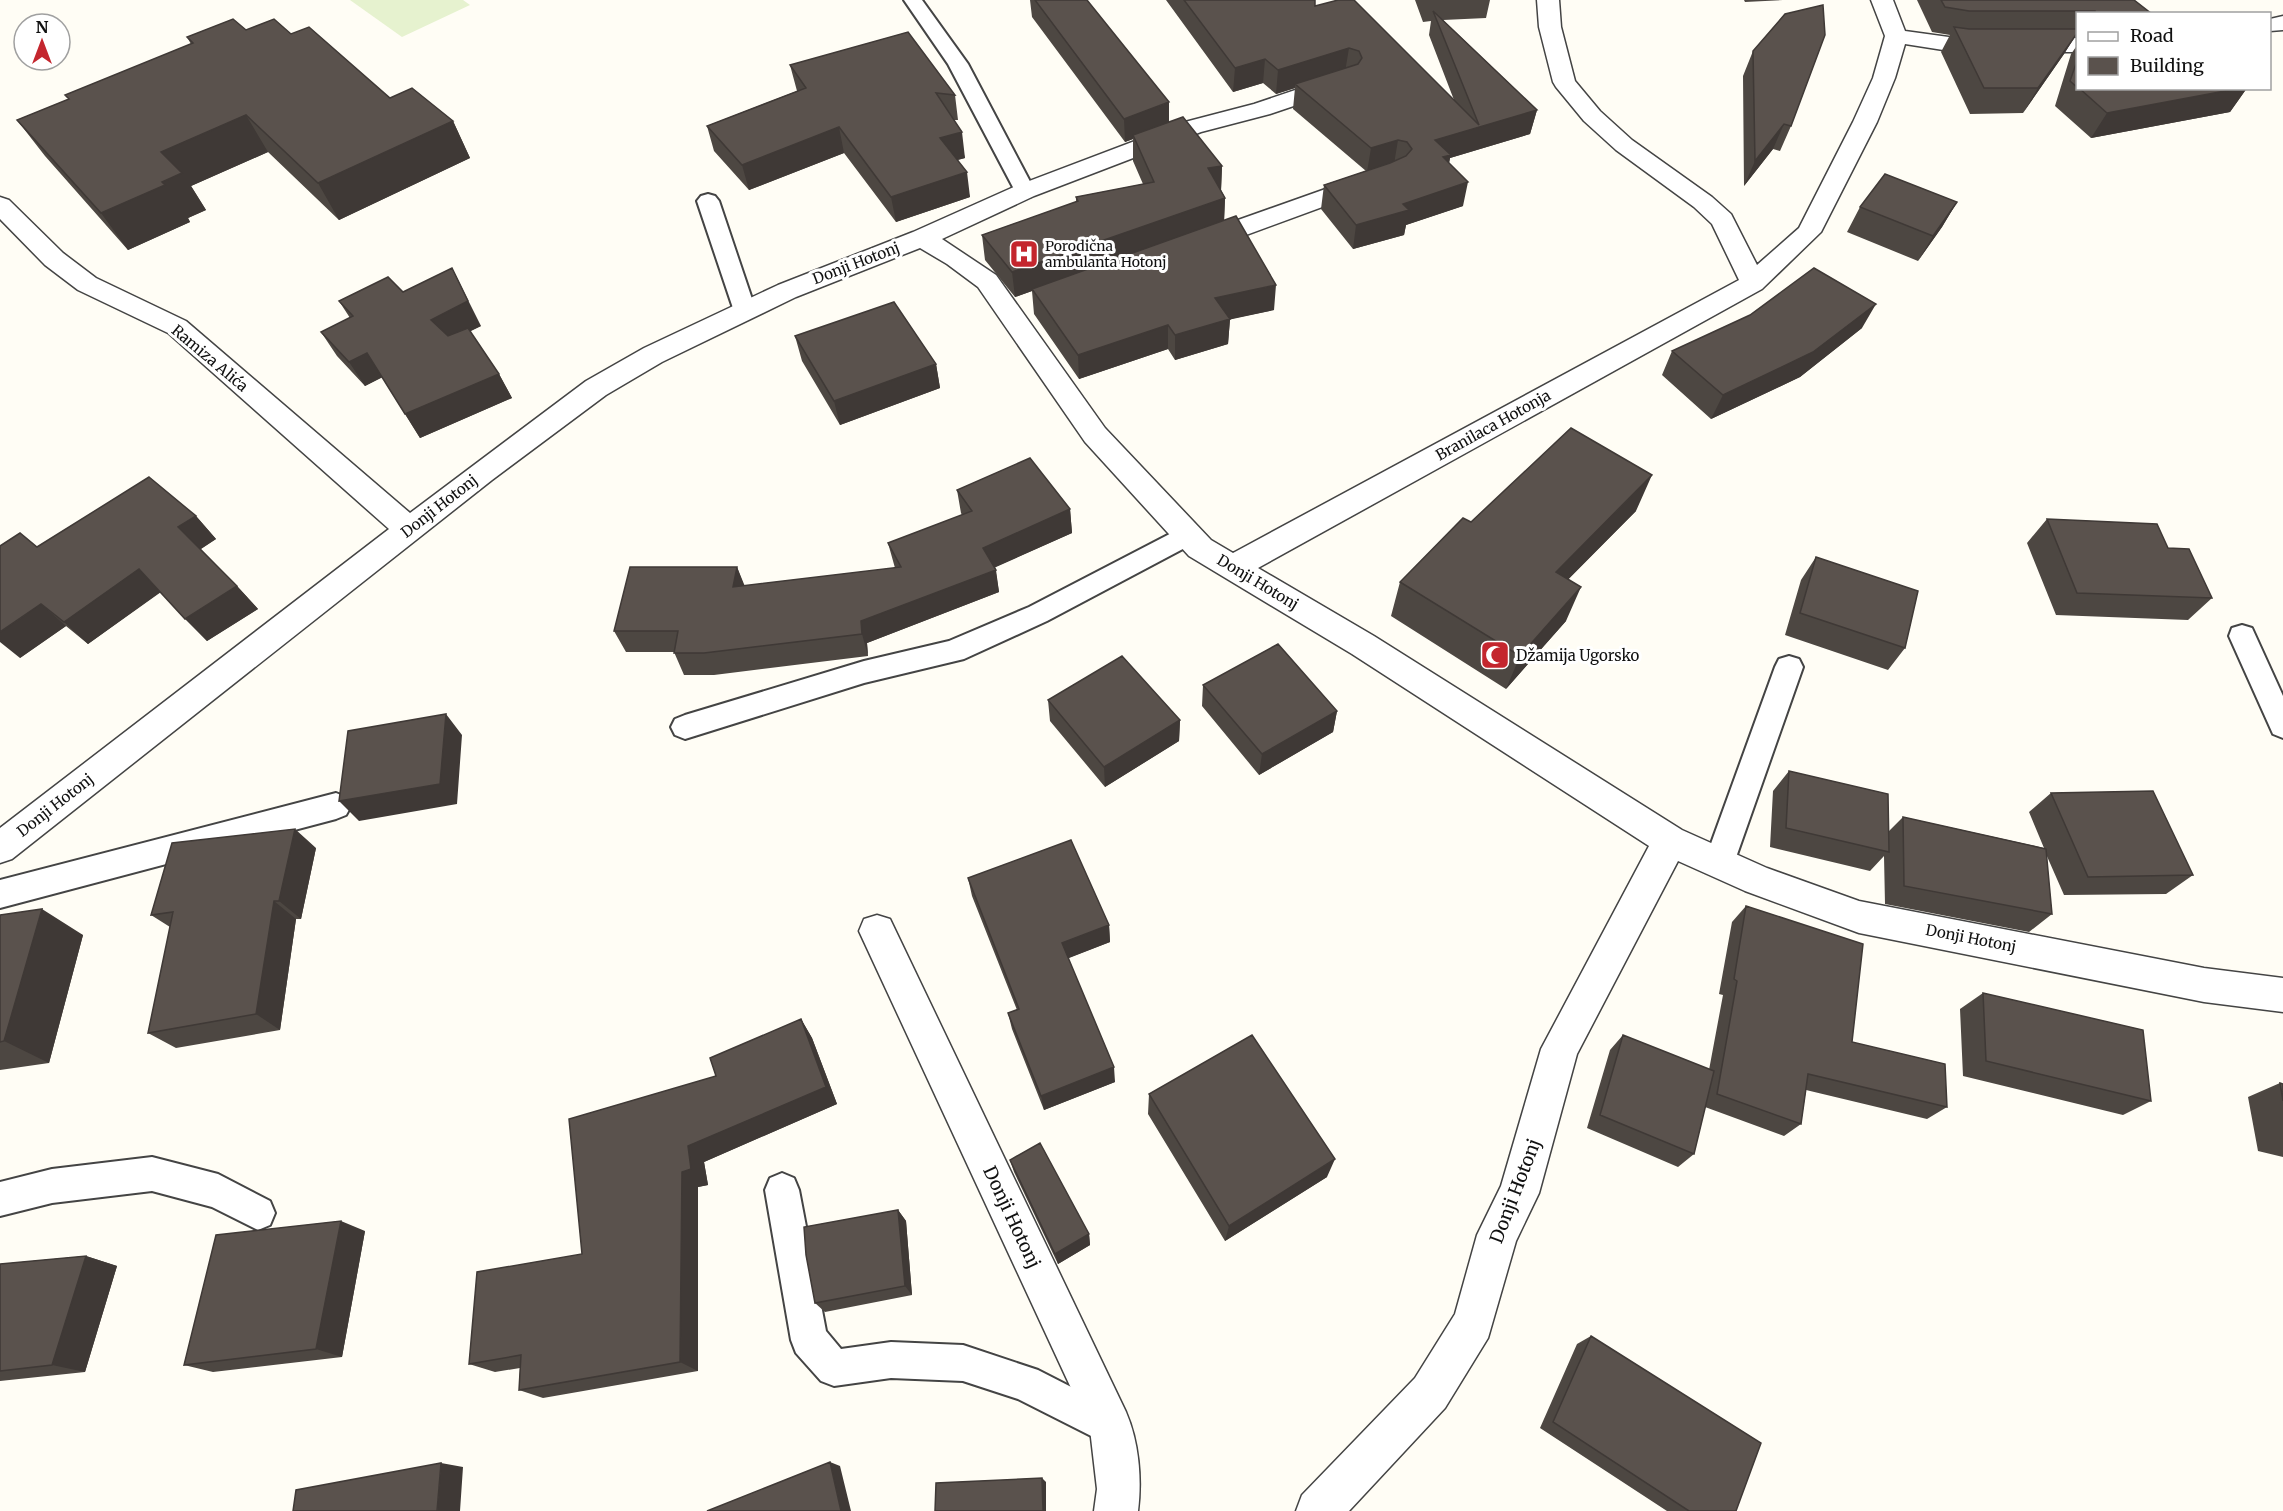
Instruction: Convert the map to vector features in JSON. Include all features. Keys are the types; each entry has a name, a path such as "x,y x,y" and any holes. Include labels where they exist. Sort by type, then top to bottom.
{"street":[{"path":"1548,0 1550,27 1564,82 1592,116 1616,138 1703,202 1722,220 1753,283"},
{"path":"1882,0 1896,36 1956,45 2076,45"},
{"name":"Branilaca Hotonja","path":"1232,568 1753,283 1809,232 1884,78 1896,36"},
{"name":"Donji Hotonj","path":"0,848 409,529 596,388 653,355 787,291 922,238 1025,191 1193,127 1262,109 1346,81"},
{"path":"1173,252 1383,177"},
{"name":"Ramiza Alića","path":"0,205 54,259 87,284 177,327 409,529"},
{"name":"Donji Hotonj","path":"922,238 956,258 1019,307 1095,435 1200,548 1362,645 1670,841 1757,880 1859,917 2204,985 2283,995"},
{"name":"Donji Hotonj","path":"1318,1511 1430,1393 1473,1323 1497,1235 1519,1193 1560,1049 1670,841"},
{"name":"Donji Hotonj","path":"877,931 1111,1426 1119,1489 1116,1511"}],"lane":[{"path":"914,0 958,64 1025,191"},
{"path":"708,201 745,311"},
{"path":"684,727 864,672 954,651 1038,614 1188,535"},
{"path":"2242,636 2283,726"},
{"path":"1719,863 1789,667"},
{"path":"0,894 336,806"},
{"path":"0,1200 52,1186 152,1174 218,1191 258,1213"},
{"path":"782,1190 809,1340 834,1368 891,1360 963,1363 1025,1383 1111,1426"}],"green space":[{"path":"350,0 463,0 470,5 402,37"}],"building":[{"path":"1035,0 1087,0 1169,102 1124,119"},
{"path":"1184,0 1315,0 1315,6 1338,0 1354,0 1479,125 1433,11 1537,110 1435,140 1451,155 1443,157 1468,182 1403,204 1409,210 1356,225 1324,185 1390,163 1406,156 1412,149 1407,142 1398,140 1371,148 1295,84 1358,64 1362,58 1359,51 1349,48 1278,70 1265,59 1235,68"},
{"path":"1941,0 2134,0 2149,12 1969,11 1945,7"},
{"path":"1823,5 1825,35 1791,126 1784,124 1755,161 1753,51 1785,14"},
{"path":"233,19 246,30 274,19 291,34 309,27 390,98 412,88 453,121 318,183 246,115 161,152 182,173 162,182 165,185 101,213 17,120 69,99 65,95 193,43 187,37"},
{"path":"1954,27 2076,29 2076,35 2038,88 1984,88"},
{"path":"908,32 955,95 936,93 962,132 940,138 967,172 891,197 839,127 742,165 707,126 806,88 790,65"},
{"path":"2076,64 2076,86 2070,81"},
{"path":"2081,90 2230,90 2107,113"},
{"path":"1183,117 1222,166 1208,168 1225,198 1012,272 982,235 1078,201 1076,197 1154,182 1133,135"},
{"path":"1885,174 1957,202 1933,236 1860,207"},
{"path":"1236,216 1276,285 1215,298 1230,319 1175,335 1168,325 1078,355 1032,289"},
{"path":"452,268 468,301 431,320 448,336 468,328 499,374 405,414 367,353 349,362 321,332 353,316 339,301 388,277 403,292"},
{"path":"1814,268 1876,304 1813,352 1723,395 1672,351 1750,315"},
{"path":"894,302 936,364 834,401 795,336"},
{"path":"1571,428 1652,475 1556,572 1581,587 1520,656 1400,582 1463,518 1471,522"},
{"path":"1030,458 1070,509 983,548 996,570 861,621 862,634 704,653 674,653 678,631 614,631 630,567 737,567 733,587 901,567 888,543 972,511 957,490"},
{"path":"149,477 196,516 178,527 237,586 185,619 139,569 64,622 41,604 0,632 0,546 20,533 37,547"},
{"path":"2047,519 2157,524 2168,548 2189,549 2212,598 2077,593"},
{"path":"1816,557 1918,591 1905,648 1800,613"},
{"path":"1278,644 1337,711 1262,754 1203,685"},
{"path":"1122,656 1180,720 1104,767 1048,700"},
{"path":"446,714 440,784 339,801 348,731"},
{"path":"1789,771 1888,794 1889,852 1786,828"},
{"path":"2153,791 2193,875 2088,877 2051,793"},
{"path":"1903,817 2046,849 2052,914 1904,886"},
{"path":"295,829 279,901 274,901 256,1014 148,1033 173,912 151,915 172,843"},
{"path":"1071,840 1109,925 1062,943 1114,1067 1041,1096 1008,1013 1019,1009 968,878"},
{"path":"1746,906 1863,944 1852,1042 1945,1064 1947,1107 1808,1074 1801,1124 1717,1094 1737,981 1734,979"},
{"path":"42,909 4,1041 0,1042 0,915"},
{"path":"1983,993 2143,1030 2151,1101 1986,1061"},
{"path":"801,1019 826,1087 688,1146 691,1169 682,1172 680,1362 519,1390 521,1355 469,1364 477,1272 582,1254 569,1119 716,1076 710,1058"},
{"path":"1252,1035 1335,1159 1229,1226 1149,1094"},
{"path":"1623,1035 1714,1071 1694,1154 1600,1115"},
{"path":"2280,1083 2283,1084 2283,1101"},
{"path":"1040,1143 1089,1234 1055,1254 1010,1160"},
{"path":"898,1210 905,1286 815,1303 806,1255 804,1227"},
{"path":"341,1221 316,1349 184,1365 216,1235"},
{"path":"86,1256 52,1365 0,1371 0,1264"},
{"path":"1591,1336 1761,1443 1736,1511 1689,1511 1553,1422"},
{"path":"830,1462 841,1511 707,1511"},
{"path":"441,1463 437,1511 293,1511 296,1490"},
{"path":"1042,1478 1043,1511 935,1511 936,1483"}],"place":[{"name":"Porodična ambulanta Hotonj","path":"1024,254"},
{"name":"Džamija Ugorsko","path":"1495,655"}]}
